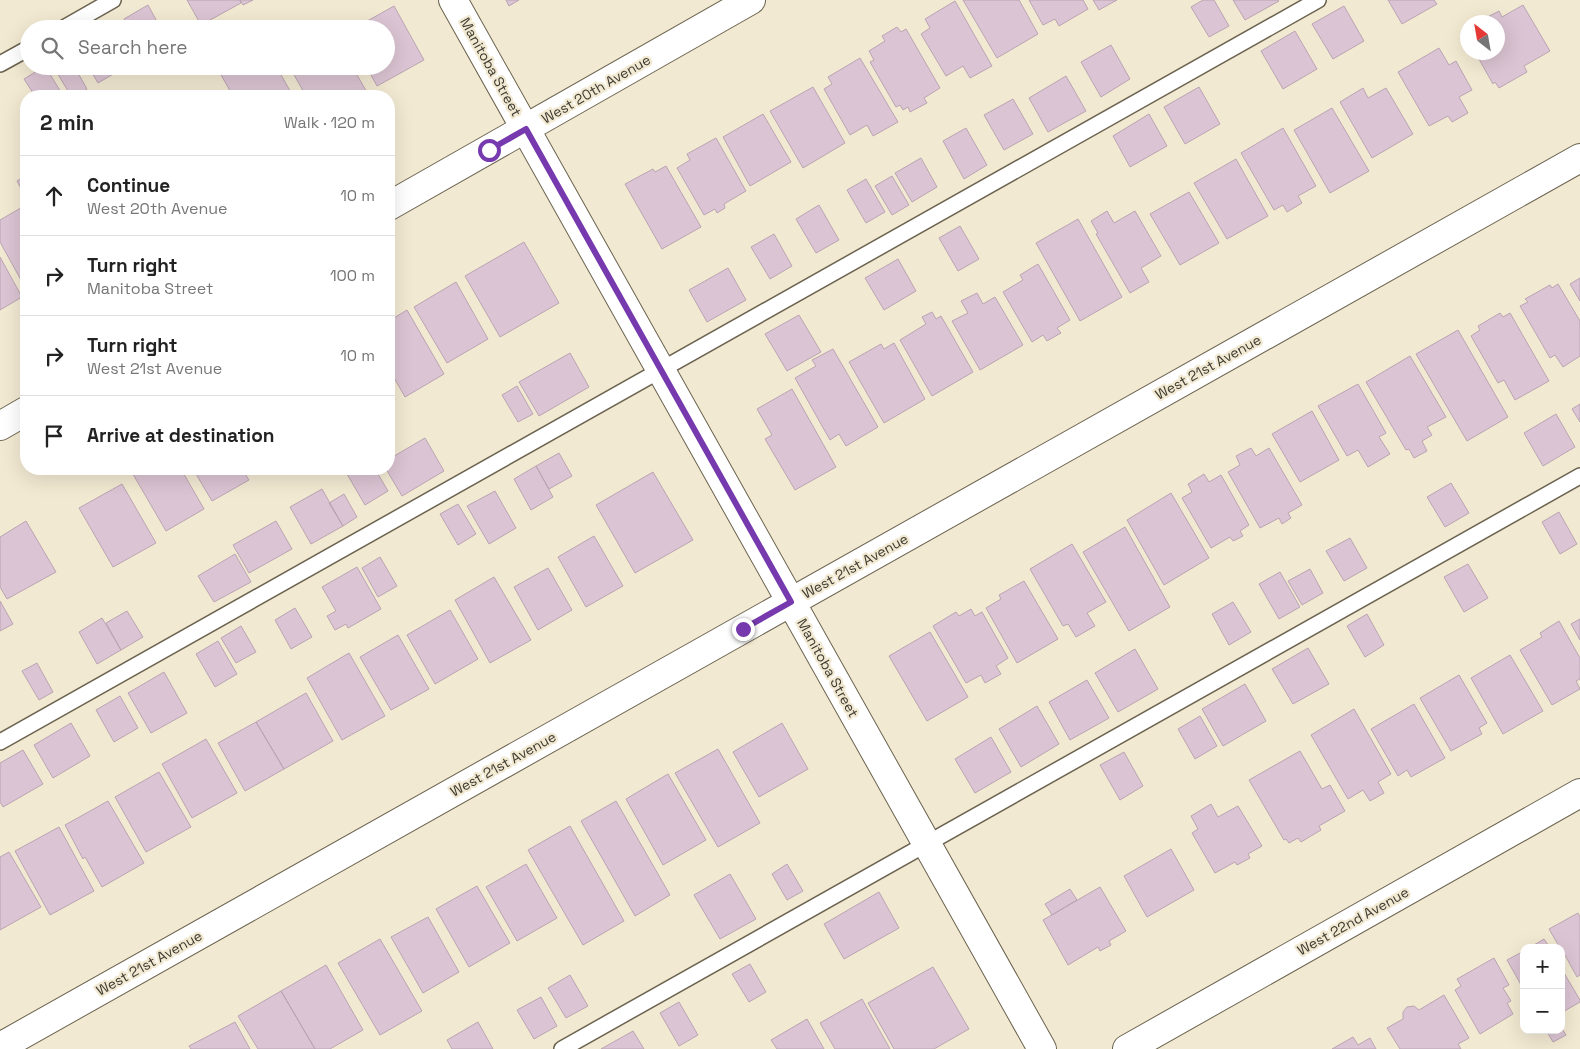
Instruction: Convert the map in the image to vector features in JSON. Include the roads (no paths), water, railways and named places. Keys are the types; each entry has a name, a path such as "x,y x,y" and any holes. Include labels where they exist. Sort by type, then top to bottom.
{"street":[{"name":"Manitoba Street","path":"453,0 1042,1049"},
{"name":"West 20th Avenue","path":"395,203 751,0"},
{"name":"West 21st Avenue","path":"0,1047 1580,158"},
{"path":"0,426 20,414"},
{"name":"West 22nd Avenue","path":"1127,1049 1580,793"}],"lane":[{"path":"78,20 113,0"},
{"path":"0,742 1318,0"},
{"path":"0,64 20,53"},
{"path":"562,1049 1580,476"}]}
